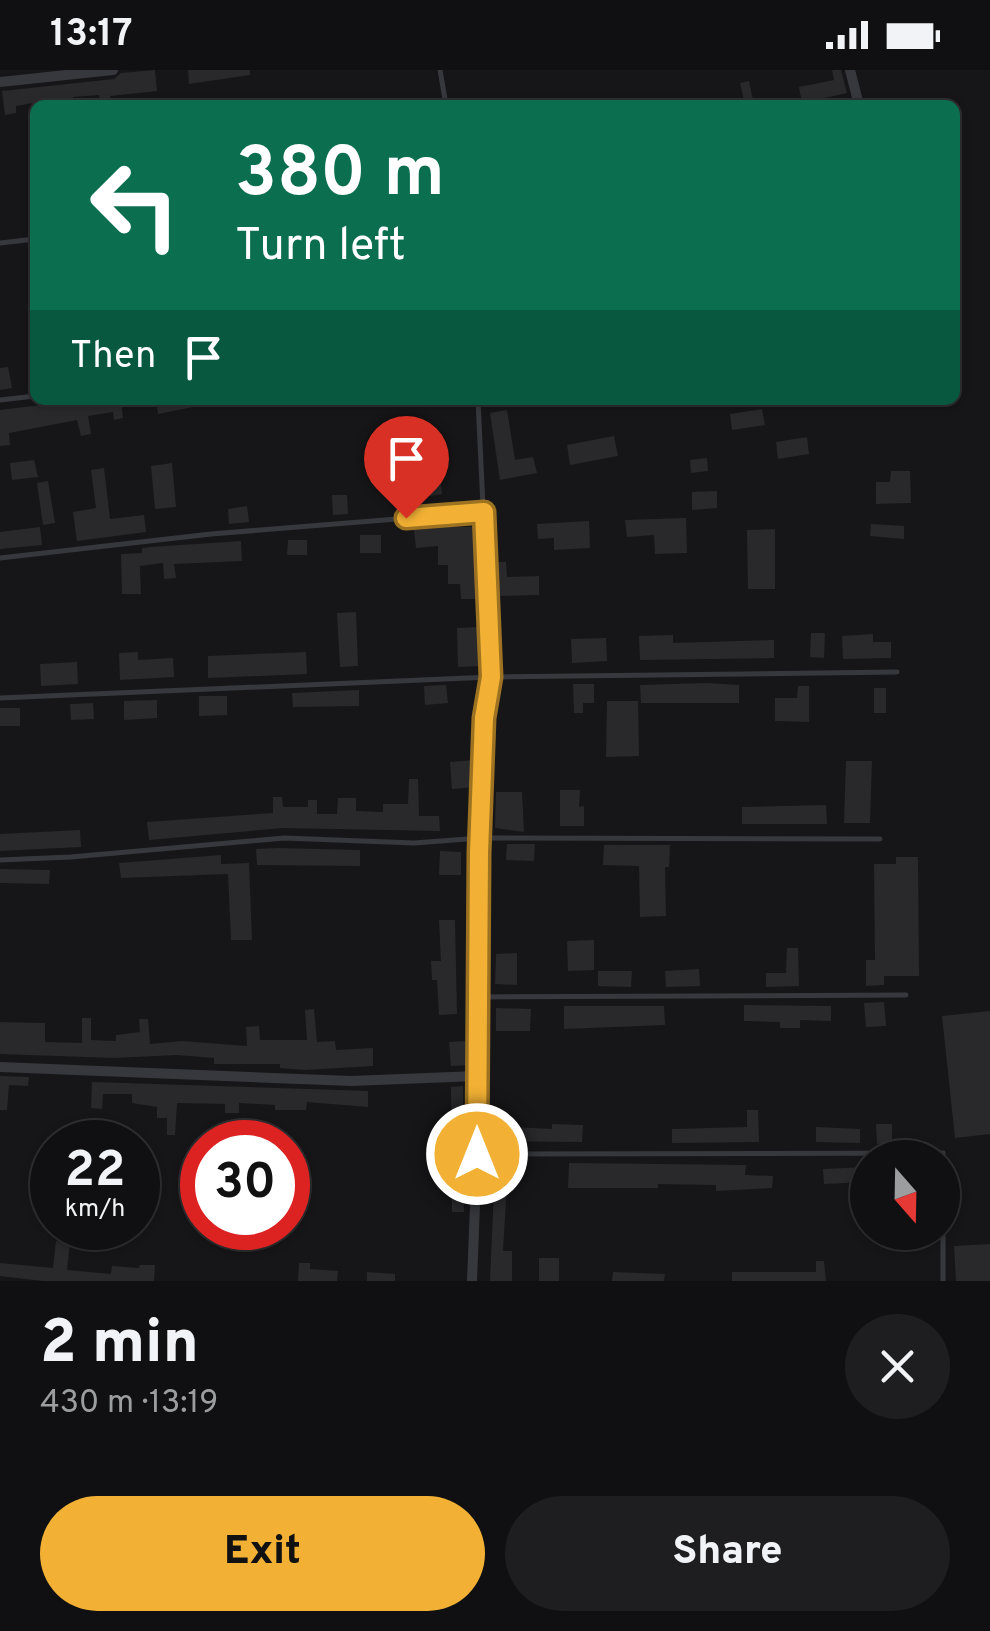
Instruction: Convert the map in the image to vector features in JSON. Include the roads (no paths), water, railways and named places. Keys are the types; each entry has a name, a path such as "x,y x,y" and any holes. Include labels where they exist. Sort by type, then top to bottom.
{"street":[{"path":"0,82 113,70"},
{"path":"850,70 858,100"},
{"path":"472,1281 479,853"},
{"path":"0,1067 350,1081 477,1076"}],"lane":[{"path":"440,70 445,100"},
{"path":"0,243 30,239"},
{"path":"0,400 30,397"},
{"path":"478,405 491,677 484,718 479,853"},
{"path":"0,558 212,534 484,512"},
{"path":"0,698 491,677 897,672"},
{"path":"0,860 268,839 414,843 481,838 880,839"},
{"path":"478,997 906,995"},
{"path":"477,1154 943,1153 943,1281"}]}
